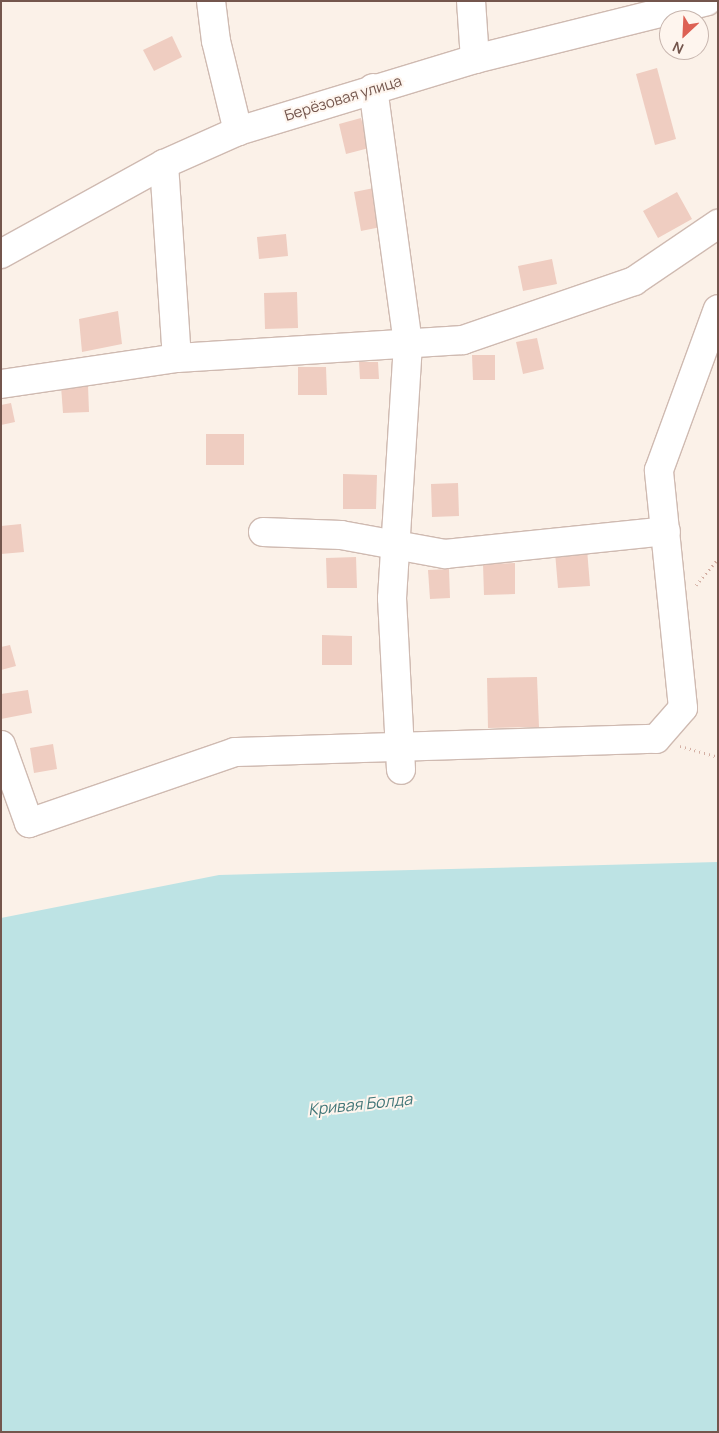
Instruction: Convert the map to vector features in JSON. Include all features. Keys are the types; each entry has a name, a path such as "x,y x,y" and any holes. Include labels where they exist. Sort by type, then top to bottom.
{"street":[{"path":"212,1 216,40 238,132"},
{"path":"471,1 475,59"},
{"name":"Берёзовая улица","path":"1,254 164,164 238,132 374,88 656,8 707,1"},
{"path":"374,88 408,344 394,546 394,635 401,758"},
{"path":"164,164 177,358"},
{"path":"1,384 177,358 463,340 586,300 634,281 718,224"},
{"path":"1,745 30,823 235,752 401,758 656,739 682,708 659,470 718,309"},
{"path":"263,532 341,535 445,554 666,531"}],"path":[{"path":"656,739 718,757"}],"water":[{"name":"Кривая Болда","path":"718,862 718,1432 1,1432 1,918 219,875"}],"building":[{"path":"172,36 182,57 154,71 143,50"},
{"path":"657,68 676,139 655,145 636,74"},
{"path":"361,118 369,148 346,154 339,124"},
{"path":"374,188 381,227 361,231 354,192"},
{"path":"677,192 692,219 658,238 643,211"},
{"path":"286,234 288,256 259,259 257,237"},
{"path":"552,259 557,284 523,291 518,266"},
{"path":"297,292 298,328 265,329 264,293"},
{"path":"118,311 122,344 82,352 79,319"},
{"path":"537,338 544,369 523,374 516,342"},
{"path":"472,355 495,355 495,380 473,380"},
{"path":"359,362 378,362 379,379 360,379"},
{"path":"298,367 326,367 327,395 298,395"},
{"path":"88,385 89,412 63,413 61,386"},
{"path":"11,403 15,422 1,425 1,405"},
{"path":"206,434 244,434 244,465 206,465"},
{"path":"343,474 377,475 376,509 343,509"},
{"path":"458,483 459,516 432,517 431,484"},
{"path":"21,524 24,552 1,554 1,526"},
{"path":"587,549 590,586 558,588 555,552"},
{"path":"356,557 357,588 327,588 326,558"},
{"path":"515,563 515,594 484,595 483,564"},
{"path":"449,569 450,598 430,599 428,570"},
{"path":"322,635 352,636 352,665 322,665"},
{"path":"10,645 16,666 1,670 1,647"},
{"path":"537,677 539,727 488,728 487,678"},
{"path":"28,690 32,713 1,719 1,694"},
{"path":"53,744 57,769 34,773 30,748"}]}
